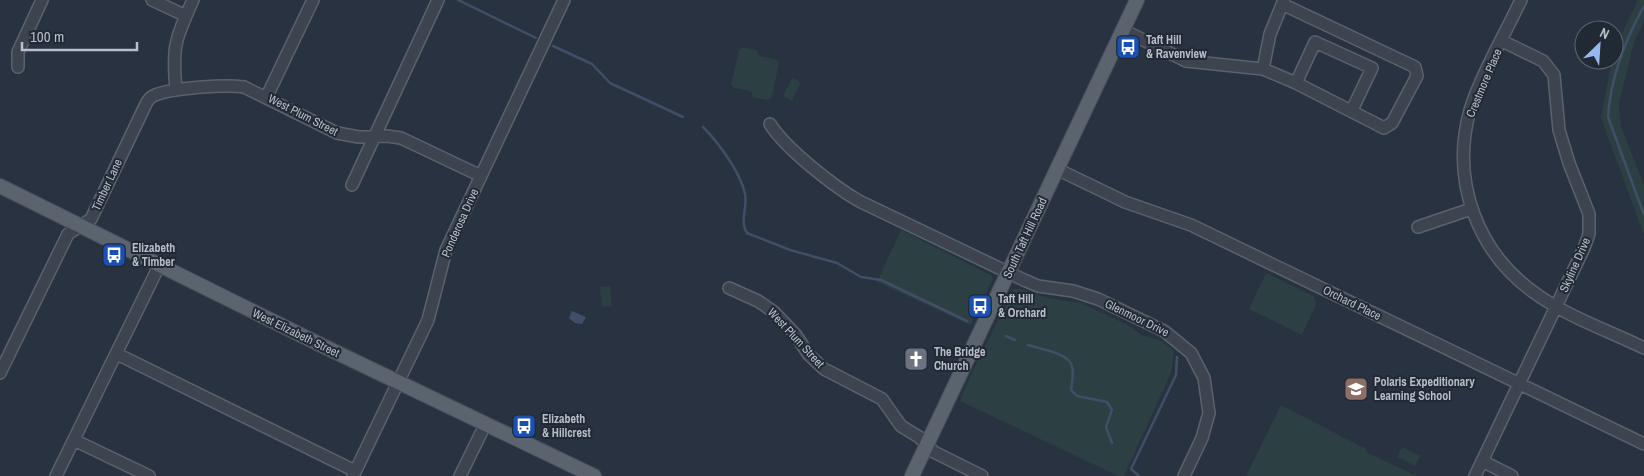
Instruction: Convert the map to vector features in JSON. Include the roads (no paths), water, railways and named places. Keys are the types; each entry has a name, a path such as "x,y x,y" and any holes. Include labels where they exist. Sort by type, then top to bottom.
{"main road":[{"name":"South Taft Hill Road","path":"912,476 1137,0"},
{"name":"West Elizabeth Street","path":"0,186 485,425 594,476"}],"street":[{"path":"18,67 18,52 42,0"},
{"path":"152,0 186,16"},
{"path":"176,90 174,44 194,0"},
{"path":"267,96 313,0"},
{"path":"352,185 373,136 438,0"},
{"name":"Ponderosa Drive","path":"354,474 428,320 446,250 564,0"},
{"name":"Crestmore Place","path":"1521,0 1475,98 1466,130 1466,176 1471,208 1482,235 1502,264 1528,288 1556,306 1643,344"},
{"path":"1123,30 1186,61 1263,70 1296,83 1384,128 1392,124 1417,76 1415,67 1410,63 1283,2 1270,34 1263,70"},
{"name":"Skyline Drive","path":"1475,476 1589,235 1589,214 1569,163 1559,130 1554,75 1543,61 1502,41"},
{"path":"1296,83 1315,42 1372,68 1352,110"},
{"name":"West Plum Street","path":"176,90 235,86 267,96 337,133 352,136 394,137 408,140 481,176"},
{"name":"Timber Lane","path":"0,373 68,234 91,219 148,100 153,95 176,90"},
{"path":"770,124 778,137 848,194 1009,272"},
{"name":"Orchard Place","path":"1058,169 1125,202 1191,225 1644,444"},
{"path":"1418,227 1471,208"},
{"path":"56,476 160,266"},
{"name":"Glenmoor Drive","path":"1009,272 1038,286 1073,291 1098,299 1164,331 1191,353 1207,387 1208,413 1202,438 1184,476"},
{"name":"West Plum Street","path":"729,288 758,301 774,312 817,364 882,399 901,426 934,452 982,476"},
{"path":"117,354 354,474"},
{"path":"460,476 485,425"},
{"path":"74,440 149,476"},
{"path":"1482,461 1512,476"}],"water":[{"path":"572,311 586,317 582,324 575,323 569,318"}],"waterway":[{"path":"458,0 536,38"},
{"path":"1644,6 1620,59 1612,88 1608,117 1644,215"},
{"path":"553,46 592,64 610,83 683,117"},
{"path":"703,127 728,158 743,186 746,199 744,224 747,233 790,250 837,263 861,277 881,280 967,321"},
{"path":"1006,336 1015,340"},
{"path":"1028,345 1060,355 1070,362 1073,372 1071,390 1077,396 1107,402 1112,410 1106,427 1112,443"},
{"path":"1139,476 1131,469 1176,375 1177,357"}],"place":[{"name":"Taft Hill & Ravenview","path":"1128,47"},
{"name":"Elizabeth & Timber","path":"114,255"},
{"name":"Taft Hill & Orchard","path":"980,306"},
{"name":"The Bridge Church","path":"916,359"},
{"name":"Polaris Expeditionary Learning School","path":"1356,389"},
{"name":"Elizabeth & Hillcrest","path":"524,426"}]}
